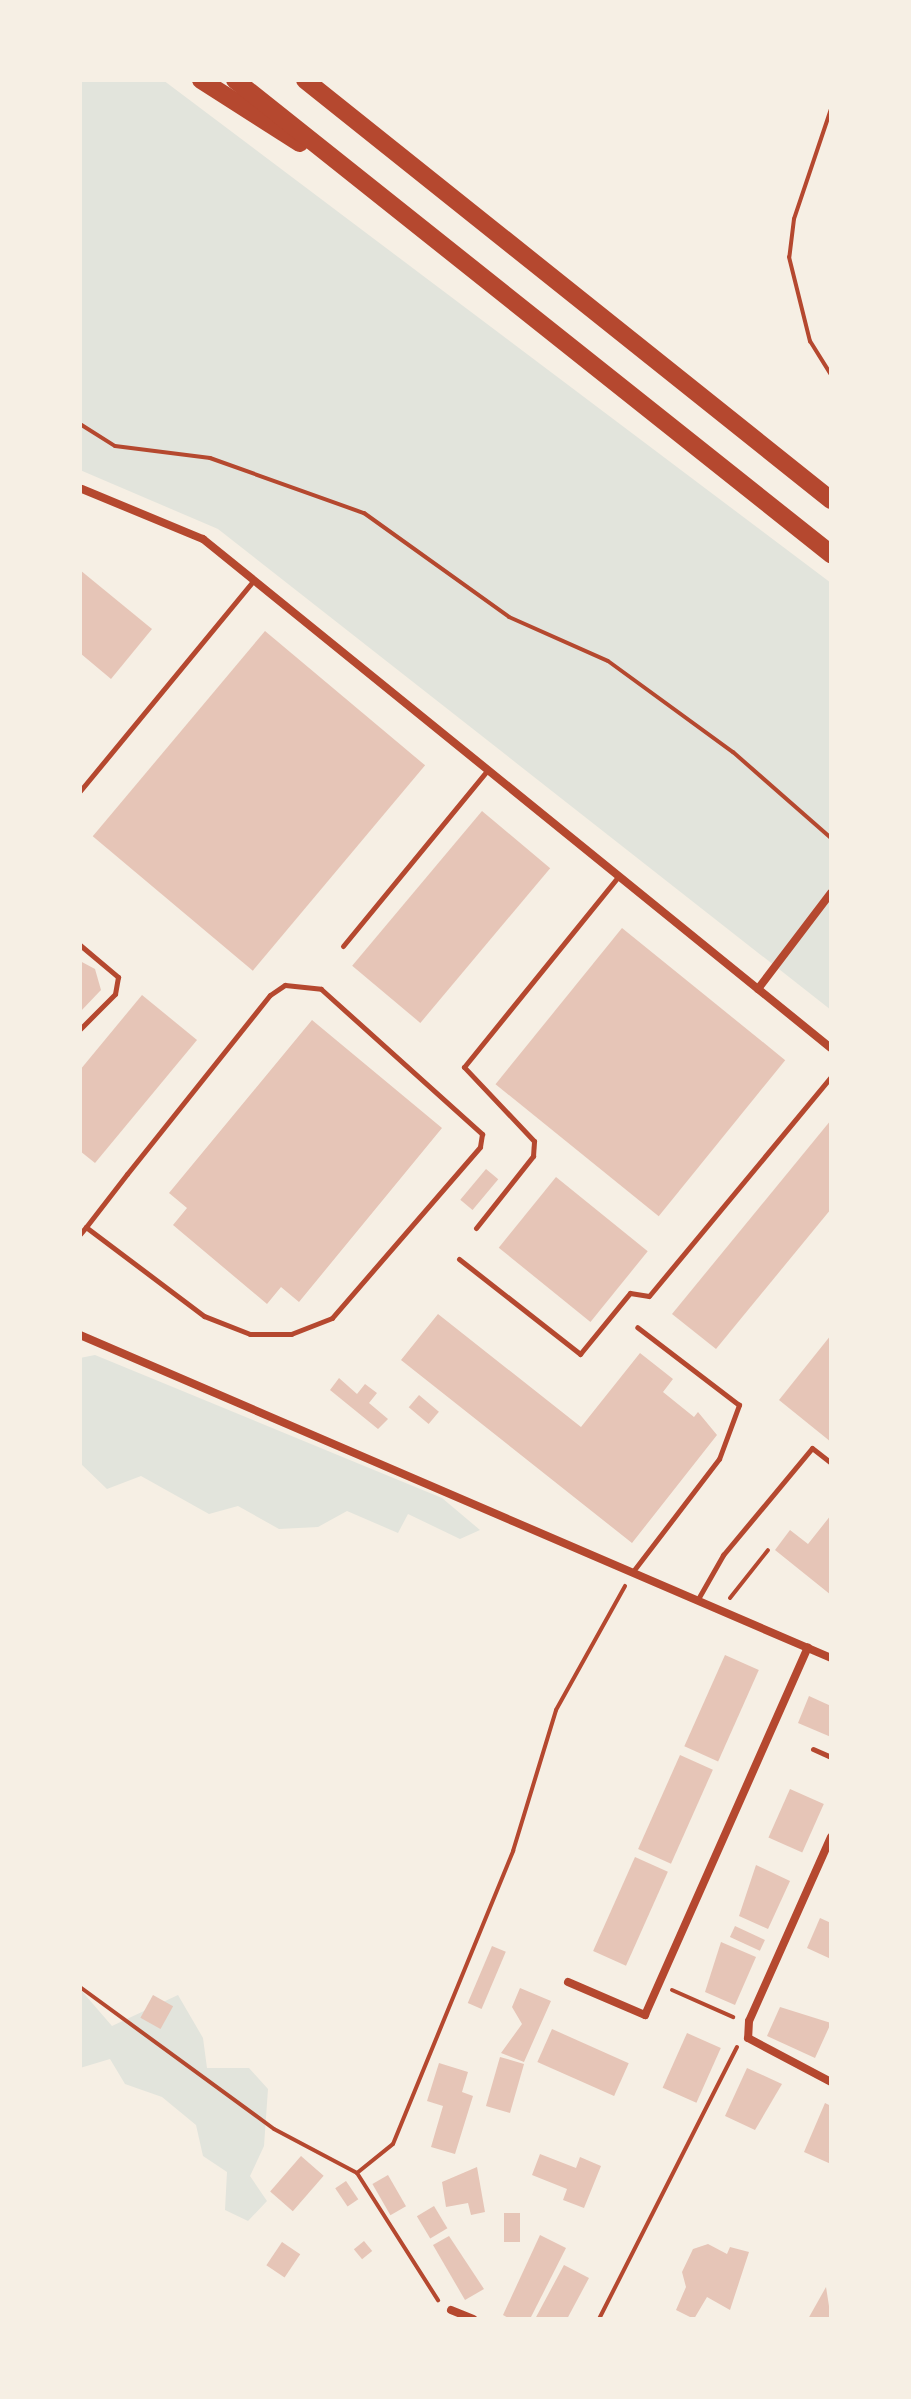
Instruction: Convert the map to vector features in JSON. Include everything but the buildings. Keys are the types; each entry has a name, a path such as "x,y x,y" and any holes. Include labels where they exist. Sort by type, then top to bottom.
{"highway":[{"path":"201,80 404,210"},
{"path":"235,80 404,210 831,554"},
{"path":"305,80 831,500"}],"street":[{"path":"81,490 203,539 831,1048"},
{"path":"758,989 831,893"},
{"path":"80,1335 634,1570 831,1658"},
{"path":"568,1982 645,2015 808,1648"},
{"path":"831,1837 749,2024 748,2038 831,2082"},
{"path":"451,2310 473,2319"}],"lane":[{"path":"80,791 254,580"},
{"path":"343,946 487,771"},
{"path":"476,1228 533,1156 534,1141 464,1067 618,877"},
{"path":"80,945 118,977 115,994 80,1029"},
{"path":"80,1234 285,985 321,989 482,1134 480,1147 332,1318 291,1334 250,1334 204,1316 86,1227"},
{"path":"459,1259 580,1354 630,1293 649,1296 831,1077"},
{"path":"634,1570 719,1459 739,1405 637,1327"},
{"path":"698,1599 723,1555 812,1448 831,1463"},
{"path":"813,1749 831,1757"}],"path":[{"path":"831,109 794,219 789,257 810,341 831,374"},
{"path":"80,424 115,446 210,458 364,513 509,617 608,661 733,752 831,838"},
{"path":"721,1609 768,1550"},
{"path":"357,2173 393,2144 513,1851 556,1710 634,1570"},
{"path":"659,1984 749,2024"},
{"path":"80,1987 274,2129 357,2173 431,2295 451,2310"},
{"path":"599,2319 732,2050 748,2038"}],"shaded area":[{"path":"80,80 163,80 831,583 831,1010 218,529 80,470"},
{"path":"95,1355 442,1498 480,1530 460,1539 408,1514 398,1533 347,1511 318,1527 279,1529 238,1506 209,1514 141,1476 107,1489 80,1463 80,1358"},
{"path":"80,1989 112,2026 178,1995 203,2038 207,2068 249,2068 268,2089 264,2146 250,2176 267,2201 248,2221 225,2210 227,2172 203,2156 196,2125 162,2097 125,2084 110,2059 80,2068"}]}
